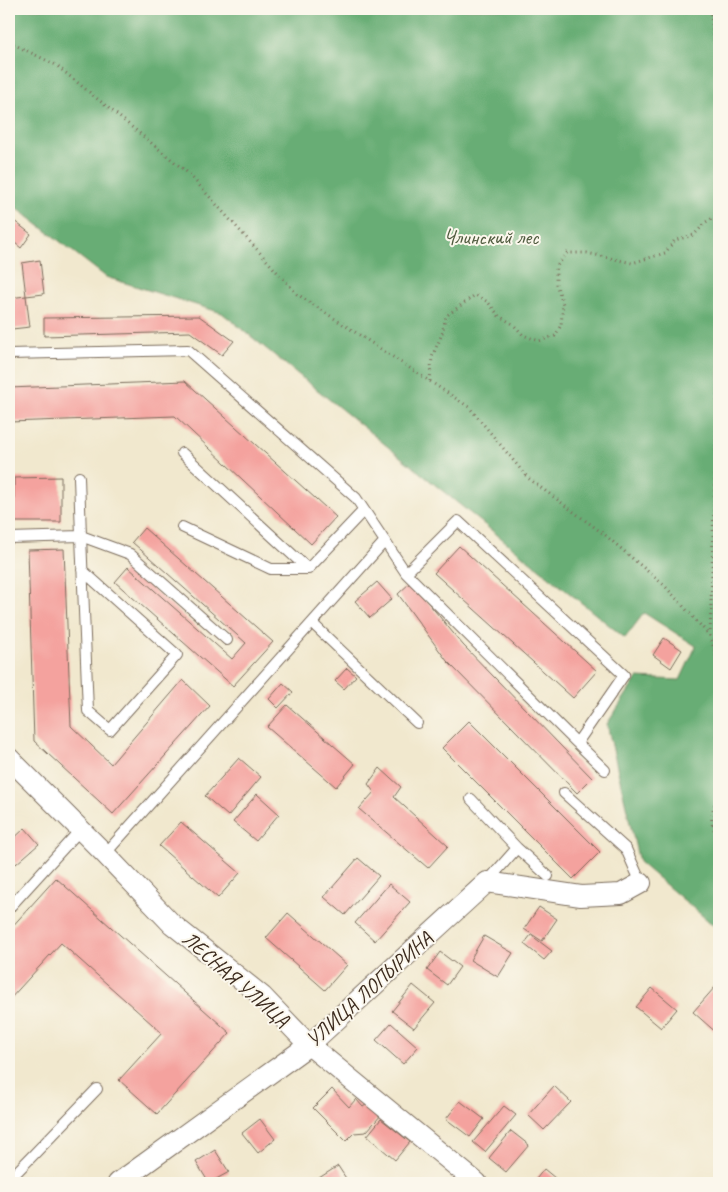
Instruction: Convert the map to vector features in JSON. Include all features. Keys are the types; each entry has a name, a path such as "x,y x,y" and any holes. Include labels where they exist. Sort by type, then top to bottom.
{"street":[{"name":"ЛЕСНАЯ УЛИЦА","path":"9,758 172,924 262,996 309,1046 477,1183"},
{"path":"487,882 582,896 620,894 641,883"},
{"name":"УЛИЦА ЛОПЫРИНА","path":"118,1183 309,1046 487,882"}],"lane":[{"path":"9,354 188,350 356,498 406,572 605,770"},
{"path":"182,453 308,569"},
{"path":"79,476 82,570 88,711 110,730 177,655 82,570"},
{"path":"182,527 271,569 308,569 364,510"},
{"path":"406,572 458,521 624,674 577,743"},
{"path":"9,538 81,536 130,554 227,640"},
{"path":"105,854 385,541"},
{"path":"312,623 417,723"},
{"path":"564,793 626,849 641,883"},
{"path":"471,799 517,848 548,876"},
{"path":"9,908 80,830"},
{"path":"487,882 517,848"},
{"path":"9,1180 97,1089"}],"path":[{"path":"710,9 719,75"},
{"path":"9,42 56,65 188,173 297,294 469,406 528,478 605,535 665,586 710,636"},
{"path":"430,381 432,357 442,334 446,316 475,295 488,302 499,316 513,324 523,335 539,341 554,336 561,325 563,304 556,284 556,267 567,253 587,253 632,263 665,253 675,240 694,234 706,222 719,214"},
{"path":"719,340 710,636 719,666"},
{"path":"719,790 711,822 719,836"}],"green space":[{"name":"Члинский лес","path":"9,9 719,9 719,930 639,862 607,724 637,678 680,680 696,646 644,613 625,638 222,313 106,277 9,202"}],"building":[{"path":"9,217 31,234 21,248 9,238"},
{"path":"40,260 44,294 26,296 22,263"},
{"path":"26,296 30,327 12,329 9,298"},
{"path":"199,316 234,341 222,355 190,332 44,336 44,318"},
{"path":"185,381 336,517 311,544 175,416 9,422 9,388"},
{"path":"61,477 61,522 14,522 14,478"},
{"path":"144,528 273,642 233,686 115,582 128,567 232,659 246,643 132,542"},
{"path":"459,546 597,671 573,698 434,573"},
{"path":"64,549 71,726 111,764 183,680 210,706 113,814 34,741 28,550"},
{"path":"377,582 392,599 370,618 355,601"},
{"path":"411,582 463,645 592,778 577,793 447,661 398,594"},
{"path":"664,638 682,650 671,668 653,655"},
{"path":"347,668 356,676 344,689 335,681"},
{"path":"283,683 293,692 278,708 269,699"},
{"path":"287,705 355,764 336,787 267,727"},
{"path":"469,721 600,852 573,879 442,748"},
{"path":"239,758 261,777 228,816 205,796"},
{"path":"380,768 401,787 394,797 448,846 428,868 359,809 374,792 368,784"},
{"path":"257,794 279,814 256,841 233,822"},
{"path":"181,822 240,873 218,898 159,846"},
{"path":"25,828 39,844 16,864 9,855 9,843"},
{"path":"358,858 379,876 345,915 324,897"},
{"path":"56,878 230,1033 157,1114 119,1080 162,1033 61,943 9,1000 9,930"},
{"path":"389,884 410,902 375,941 355,923"},
{"path":"539,907 557,919 542,941 524,929"},
{"path":"288,913 347,965 325,990 266,938"},
{"path":"531,935 552,951 544,960 524,944"},
{"path":"484,936 513,953 498,977 470,960"},
{"path":"440,952 460,967 447,985 427,970"},
{"path":"413,985 435,1003 414,1028 392,1011"},
{"path":"715,987 719,990 719,1035 693,1012"},
{"path":"652,988 677,1009 661,1028 636,1007"},
{"path":"391,1023 418,1047 403,1064 376,1040"},
{"path":"554,1086 571,1102 544,1130 528,1115"},
{"path":"332,1089 349,1107 356,1099 363,1107 370,1102 383,1113 366,1132 354,1133 346,1141 313,1108"},
{"path":"460,1101 484,1119 470,1137 446,1119"},
{"path":"504,1106 516,1115 485,1152 473,1142"},
{"path":"260,1119 275,1139 258,1153 242,1133"},
{"path":"381,1119 410,1142 395,1160 367,1136"},
{"path":"511,1131 529,1145 506,1172 489,1158"},
{"path":"215,1150 229,1172 209,1183 196,1162"},
{"path":"338,1166 349,1183 311,1183"},
{"path":"544,1169 561,1183 533,1183"}]}
